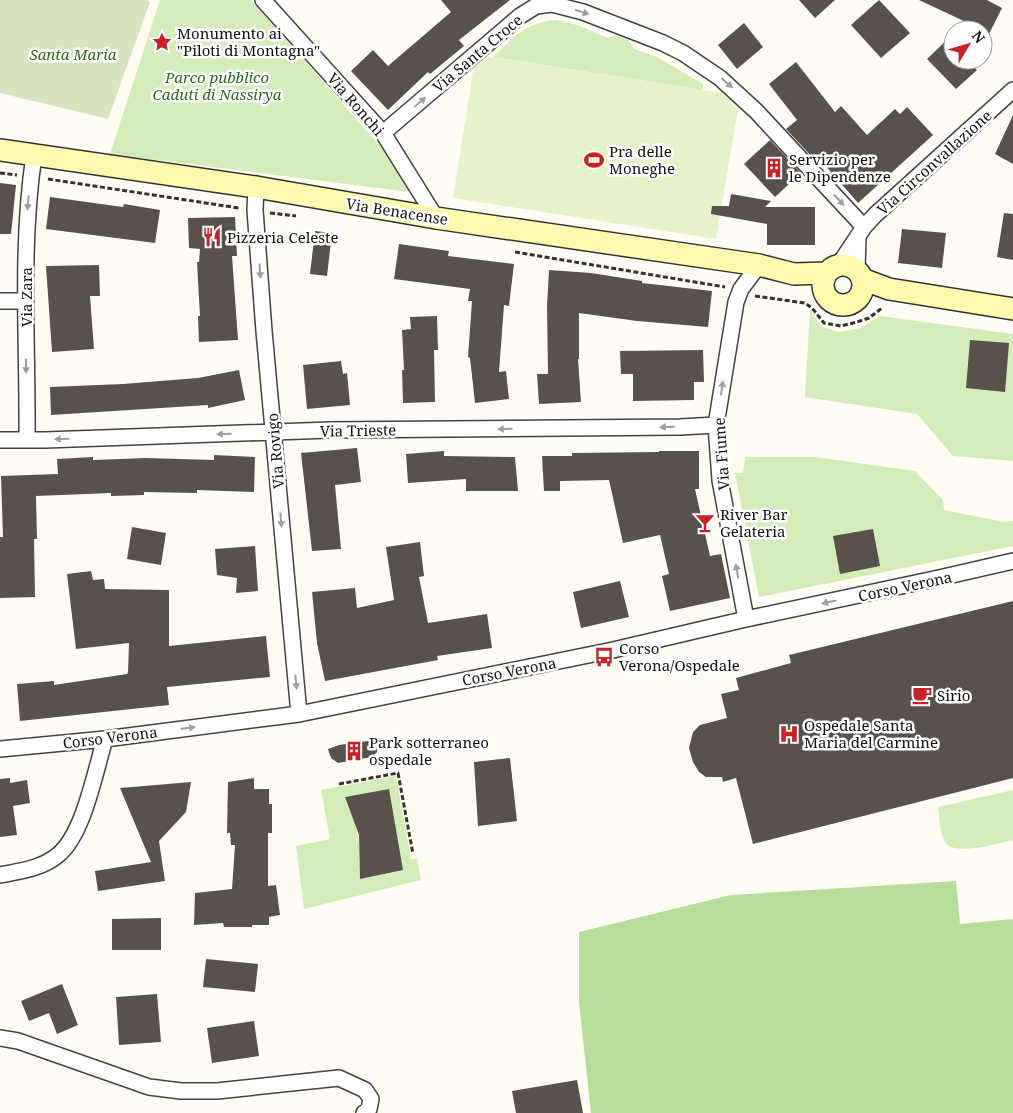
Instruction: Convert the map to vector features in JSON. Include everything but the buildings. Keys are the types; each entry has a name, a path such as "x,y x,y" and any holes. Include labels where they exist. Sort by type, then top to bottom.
{"main road":[{"name":"Via Benacense","path":"0,150 256,188 436,218 759,265 794,274 842,276 889,297"},
{"name":"Via Benacense","path":"842,276 829,298 840,304 856,300 889,297 1013,309"},
{"path":"842,276 862,291 856,300"}],"street":[{"name":"Via Ronchi","path":"263,0 383,133 436,218"},
{"name":"Via Santa Croce","path":"383,133 537,3 552,4 583,12 663,43 720,78 756,111 861,232"},
{"name":"Via Circonvallazione","path":"861,232 875,214 1013,90"},
{"name":"Via Zara","path":"27,439 26,220 34,155"},
{"name":"Via Rovigo","path":"256,188 256,210 273,433 299,714"},
{"path":"842,276 861,232"},
{"name":"Via Fiume","path":"746,619 720,480 716,425 736,302 742,289 759,265"},
{"path":"0,301 25,301"},
{"name":"Via Trieste","path":"0,440 330,430 680,427 716,425"},
{"name":"Corso Verona","path":"0,749 105,739 299,714 613,650 1013,561"},
{"path":"0,875 33,868 46,862 58,855 69,843 81,818 105,739"},
{"path":"0,1038 18,1041 149,1087 181,1091 217,1091 339,1078 365,1090 371,1100 369,1109 364,1113"}],"path":[{"path":"0,173 305,217"},
{"path":"509,251 742,289 753,295 805,303 812,308 824,323 841,326 869,318 880,309 889,297"},
{"path":"339,784 398,773 413,854"}],"green space":[{"name":"Santa Maria","path":"0,0 147,0 150,2 108,119 0,93"},
{"name":"Parco pubblico Caduti di Nassirya","path":"160,0 251,0 402,171 418,193 110,154"},
{"path":"556,20 577,25 608,38 615,35 628,40 634,49 657,57 703,84 703,90 493,57 527,28 535,24"},
{"name":"Pra delle Moneghe","path":"485,56 723,93 738,109 716,239 453,198 474,65"},
{"path":"810,309 821,326 839,332 861,328 880,316 1013,334 1013,461 953,456 917,414 805,397"},
{"path":"745,457 815,457 915,471 943,500 944,510 1004,522 1013,521 1013,546 759,597 735,473 743,473"},
{"path":"396,776 411,859 417,858 421,880 304,909 296,846 330,839 321,790","holes":["388,789 403,870 360,879 357,828 345,797"]},
{"path":"1013,790 1013,840 967,849 950,846 945,842 938,807"},
{"path":"956,881 960,924 1013,919 1013,1113 591,1113 579,1002 579,932 731,895"}],"place":[{"name":"Monumento ai \"Piloti di Montagna\"","path":"162,42"},
{"name":"Pra delle Moneghe","path":"594,160"},
{"name":"Servizio per le Dipendenze","path":"774,168"},
{"name":"Pizzeria Celeste","path":"212,237"},
{"name":"River Bar Gelateria","path":"705,523"},
{"name":"Corso Verona/Ospedale","path":"604,657"},
{"name":"Sirio","path":"922,695"},
{"name":"Ospedale Santa Maria del Carmine","path":"789,734"},
{"name":"Park sotterraneo ospedale","path":"354,751"}]}
